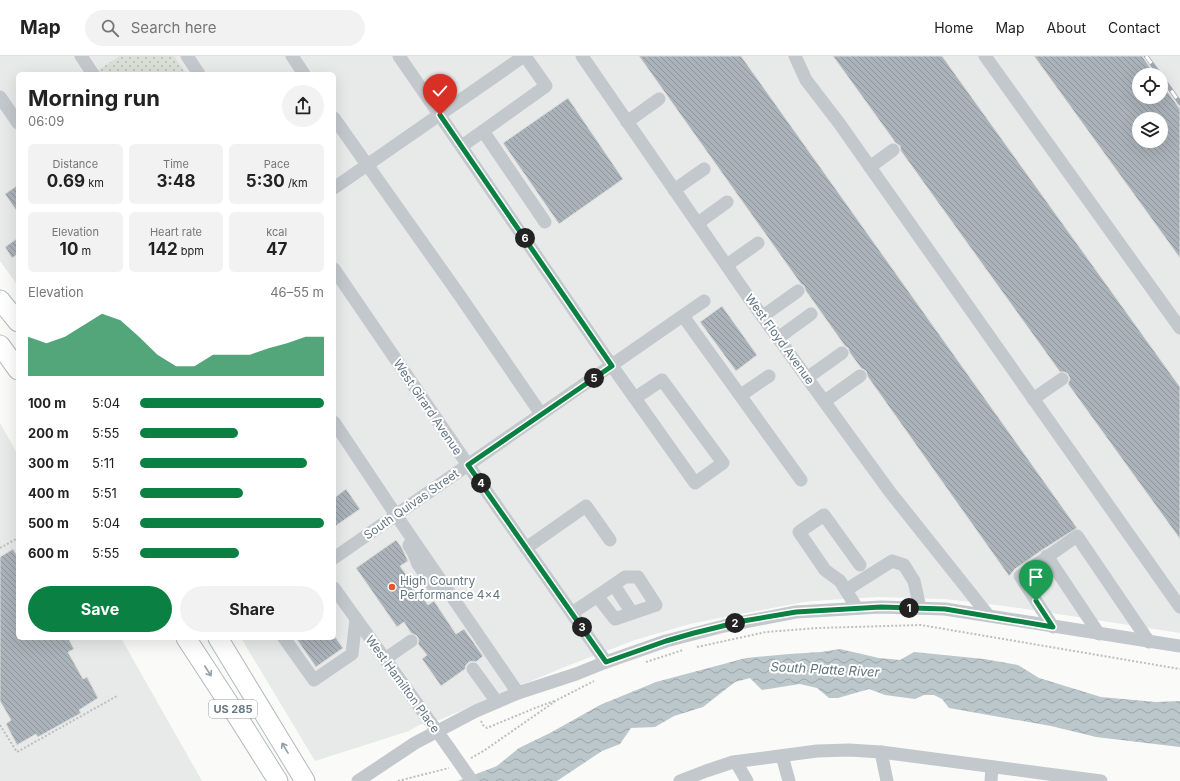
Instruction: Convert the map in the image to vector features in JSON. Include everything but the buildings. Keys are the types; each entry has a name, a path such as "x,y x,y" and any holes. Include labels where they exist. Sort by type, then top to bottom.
{"highway":[{"path":"0,300 16,320"},
{"path":"0,345 16,367"},
{"name":"US 285","path":"187,640 278,781"},
{"name":"US 285","path":"219,640 305,781"}],"street":[{"path":"81,56 92,72"},
{"path":"187,56 198,72"},
{"path":"292,56 303,72"},
{"path":"399,56 612,366 695,483 723,463 662,380 635,398"},
{"path":"336,187 524,56 546,86 462,146"},
{"name":"West Floyd Avenue","path":"582,56 726,265 807,378 890,492 988,615"},
{"path":"794,56 806,80 870,167 1180,607"},
{"path":"985,56 1180,328"},
{"path":"0,97 16,120"},
{"path":"627,122 659,99"},
{"path":"336,121 542,414"},
{"path":"483,131 545,222"},
{"path":"870,167 893,150"},
{"path":"674,190 704,169"},
{"path":"698,223 727,202"},
{"path":"726,265 758,243"},
{"name":"West Girard Avenue","path":"336,272 468,465 606,662"},
{"path":"763,316 798,291"},
{"name":"South Quivas Street","path":"336,557 704,301"},
{"path":"778,338 811,314"},
{"path":"683,316 741,395 800,480"},
{"path":"807,378 842,352"},
{"path":"741,395 769,376"},
{"path":"825,401 860,376"},
{"path":"1033,399 1062,379"},
{"path":"336,425 394,516 518,693"},
{"path":"526,548 586,506 610,540"},
{"path":"858,608 840,581 826,570 799,532 824,515 860,565"},
{"path":"394,516 418,564 435,589"},
{"path":"1053,627 1020,576 1077,536 1149,642"},
{"path":"1047,556 1099,634"},
{"path":"846,590 892,561 904,565 914,580 920,608"},
{"path":"572,613 597,596 614,585 625,577 638,577 656,605 615,620 597,596"},
{"path":"614,585 632,613"},
{"name":"West Hamilton Place","path":"336,591 472,781"},
{"path":"358,781 415,743 476,711 518,693 576,674 666,641 743,621 796,612 881,607 945,609 1180,646"},
{"path":"285,640 314,680 352,654 356,619"},
{"path":"385,659 411,640"},
{"path":"473,669 497,702"},
{"path":"680,781 736,762 817,751 849,750 881,752 1101,781"},
{"path":"881,752 887,781"},
{"path":"782,756 789,781"},
{"path":"736,762 747,781"},
{"path":"991,781 992,767"}],"path":[{"path":"0,548 16,539"},
{"path":"692,648 766,632 818,628 921,625 1180,669"},
{"path":"643,663 685,650"},
{"path":"466,761 485,750 557,700 574,690 600,679"},
{"path":"0,725 17,752 117,696"},
{"path":"480,718 483,725 487,728 557,700"},
{"path":"398,781 455,766"}],"shaded area":[{"path":"0,56 1180,56 1180,633 1012,607 944,599 879,597 804,602 690,624 635,640 562,668 437,721 419,725 409,731 315,761 242,640 336,640 336,72 16,72 16,283 0,261"},
{"path":"120,56 174,56 185,72 95,72"},
{"path":"0,423 16,451 16,640 122,640 202,781 0,781"}],"water":[{"name":"South Platte River","path":"840,649 879,658 900,660 914,652 984,659 1018,665 1039,678 1101,697 1156,702 1180,701 1180,747 1096,737 1051,726 949,708 942,699 934,695 924,695 915,699 885,695 869,689 838,698 829,698 817,688 800,684 762,690 750,678 735,682 703,707 674,716 655,727 631,728 620,744 602,751 557,781 458,781 497,766 519,748 550,733 600,705 656,682 746,658"}],"railway":[{"path":"1146,56 1155,68"},
{"path":"1168,86 1180,103"}],"place":[{"name":"High Country Performance 4x4","path":"392,587"}],"route":[{"path":"440,115 612,366 468,465 606,662 666,641 743,621 796,612 828,609 881,607 945,609 1053,627 1036,601"}]}
